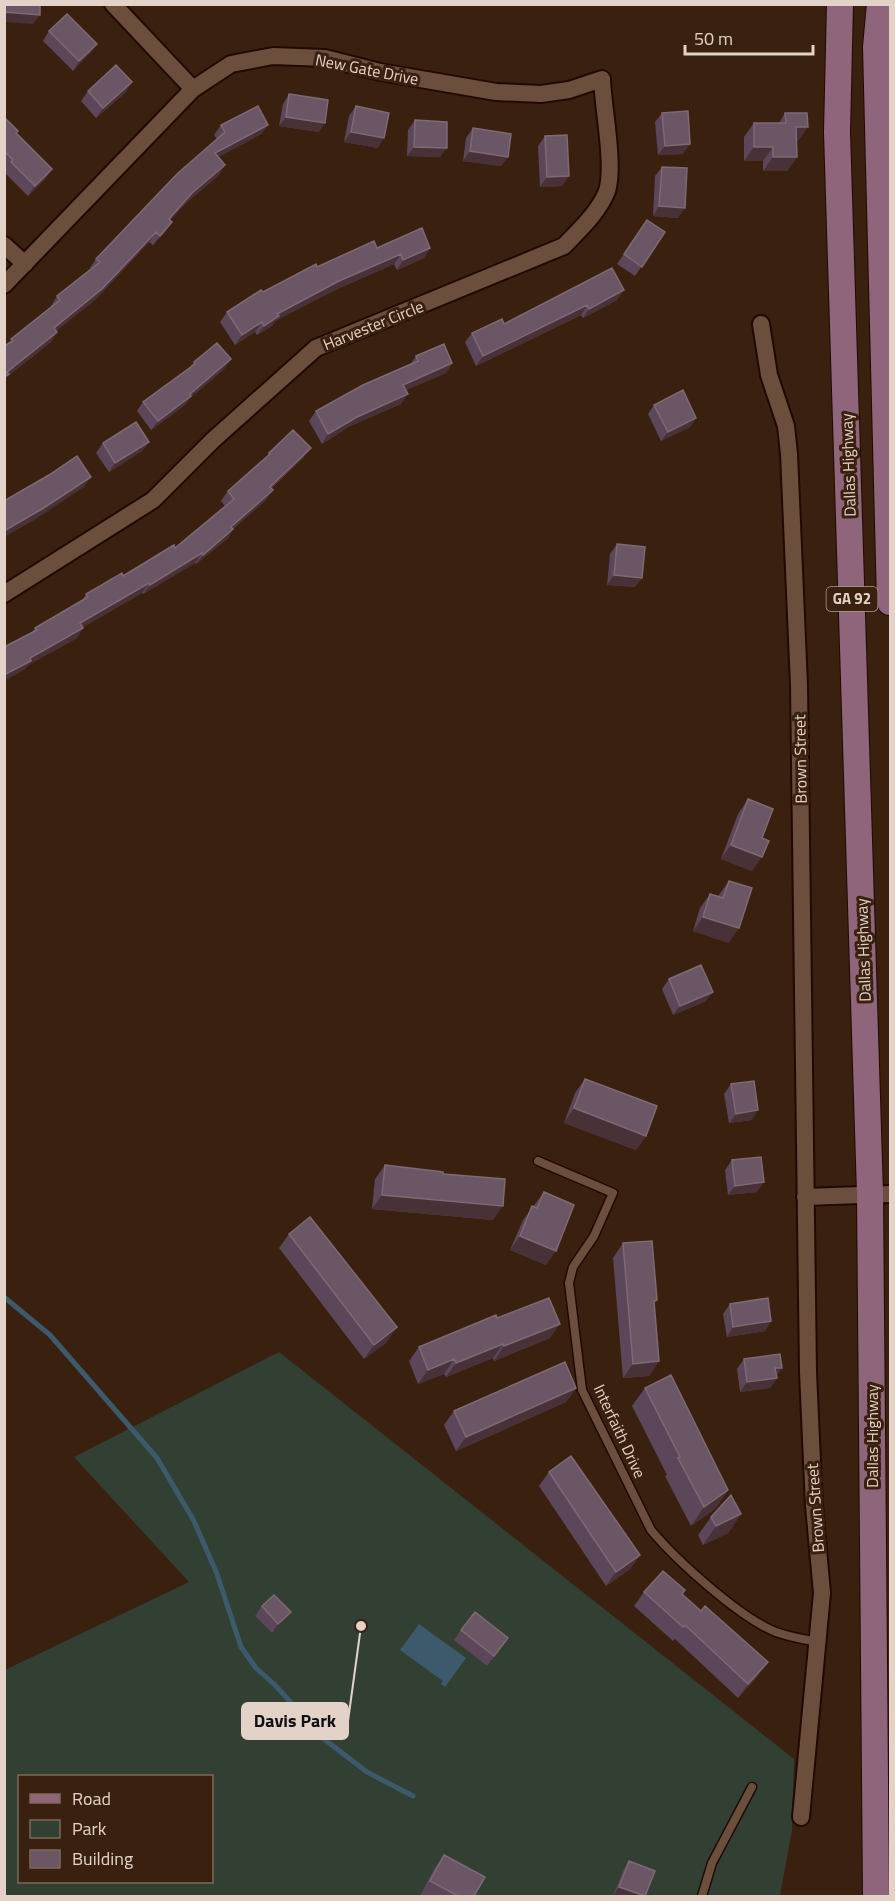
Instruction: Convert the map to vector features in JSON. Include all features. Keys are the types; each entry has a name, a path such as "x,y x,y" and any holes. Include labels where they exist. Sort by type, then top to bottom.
{"main road":[{"name":"Dallas Highway","path":"840,4 837,144 880,1194 876,1896"},
{"name":"GA 92","path":"880,4 876,47 891,602"}],"street":[{"path":"113,4 193,89"},
{"name":"New Gate Drive","path":"4,285 193,89 231,64 273,56 325,58 380,72 496,92 541,94 569,90 602,79"},
{"name":"Harvester Circle","path":"4,594 153,500 213,440 316,348 564,246 590,218 607,190 610,158 602,79"},
{"path":"4,245 25,264"},
{"name":"Brown Street","path":"762,324 769,375 786,426 789,454 799,685 808,1372 814,1506 822,1593 801,1818"},
{"path":"805,1197 880,1194"}],"lane":[{"name":"Interfaith Drive","path":"538,1161 613,1193 594,1236 570,1274 579,1375 588,1405 651,1530 666,1547 752,1619 774,1631 817,1642"},
{"path":"702,1896 712,1863 752,1788"}],"green space":[{"path":"279,1352 794,1759 792,1830 780,1896 5,1896 5,1670 189,1582 74,1457"}],"water":[{"path":"419,1624 466,1658 445,1687 441,1684 443,1681 400,1650"}],"building":[{"path":"4,4 40,4 40,15 4,12"},
{"path":"67,14 97,44 79,61 49,31"},
{"path":"116,65 132,82 103,108 88,91"},
{"path":"289,94 328,100 325,123 286,117"},
{"path":"258,106 268,125 215,153 225,165 192,193 169,219 172,222 160,236 156,232 102,289 54,328 57,332 7,372 9,374 4,377 4,346 13,341 11,339 60,300 57,296 100,262 96,259 177,174 225,132 221,125"},
{"path":"356,106 389,113 384,138 351,132"},
{"path":"688,111 690,144 665,146 662,113"},
{"path":"785,113 807,113 808,127 796,127 797,157 773,157 773,147 754,147 754,123 786,123"},
{"path":"4,117 18,131 16,133 52,169 35,186 11,162 13,160 4,151"},
{"path":"415,120 447,122 447,148 414,147"},
{"path":"473,128 511,134 508,157 470,151"},
{"path":"567,135 569,176 547,177 545,136"},
{"path":"662,167 687,168 685,208 659,206"},
{"path":"647,220 665,232 642,267 624,254"},
{"path":"422,228 430,248 403,260 401,254 339,281 277,314 279,316 264,326 262,322 242,335 227,312 261,290 263,292 316,264 317,267 374,241 377,248"},
{"path":"612,268 624,290 589,309 587,305 483,356 472,333 502,319 504,324"},
{"path":"217,343 231,359 190,394 191,396 158,421 143,402 195,364 194,362"},
{"path":"444,344 452,363 403,385 408,394 357,417 328,434 316,411 363,385 418,361 416,356"},
{"path":"683,390 696,418 668,432 654,405"},
{"path":"136,422 149,442 115,463 103,443"},
{"path":"293,430 311,448 270,487 273,490 203,555 202,553 150,585 149,583 80,623 83,628 4,675 4,647 37,630 35,628 88,597 86,594 122,573 123,576 174,545 175,548 234,499 228,491"},
{"path":"77,456 91,477 4,531 4,501"},
{"path":"617,544 645,547 642,578 614,575"},
{"path":"748,799 773,809 762,838 769,841 762,857 731,845"},
{"path":"729,881 752,888 739,928 703,917 710,894 723,898"},
{"path":"701,965 713,992 680,1006 669,979"},
{"path":"585,1079 657,1106 646,1136 574,1108"},
{"path":"754,1081 758,1110 736,1114 731,1084"},
{"path":"761,1157 764,1182 735,1186 732,1160"},
{"path":"385,1165 443,1172 443,1174 505,1179 503,1206 382,1195"},
{"path":"544,1192 574,1205 556,1251 520,1236 532,1206 537,1208"},
{"path":"310,1217 397,1327 374,1345 289,1234"},
{"path":"652,1241 659,1361 633,1364 623,1243"},
{"path":"549,1298 560,1324 456,1363 454,1359 428,1370 419,1347 496,1315 497,1318"},
{"path":"768,1298 771,1321 733,1327 730,1304"},
{"path":"780,1354 782,1368 775,1368 777,1378 747,1382 744,1359"},
{"path":"565,1362 576,1388 466,1437 454,1411"},
{"path":"671,1375 728,1490 704,1507 645,1388"},
{"path":"571,1456 640,1555 616,1572 549,1472"},
{"path":"731,1495 741,1514 716,1526 711,1517"},
{"path":"663,1571 685,1590 682,1594 701,1611 705,1606 768,1662 748,1684 685,1625 683,1627 644,1592"},
{"path":"274,1595 291,1612 278,1624 262,1606"},
{"path":"475,1612 508,1638 494,1656 461,1630"},
{"path":"444,1855 485,1877 474,1896 458,1896 430,1881"},
{"path":"629,1861 655,1871 645,1896 619,1887"}],"waterway":[{"path":"4,1297 50,1335 157,1458 194,1521 217,1574 241,1647 256,1668 275,1685 324,1739 367,1772 413,1796"}],"place":[{"name":"Davis Park","path":"361,1626"}]}
